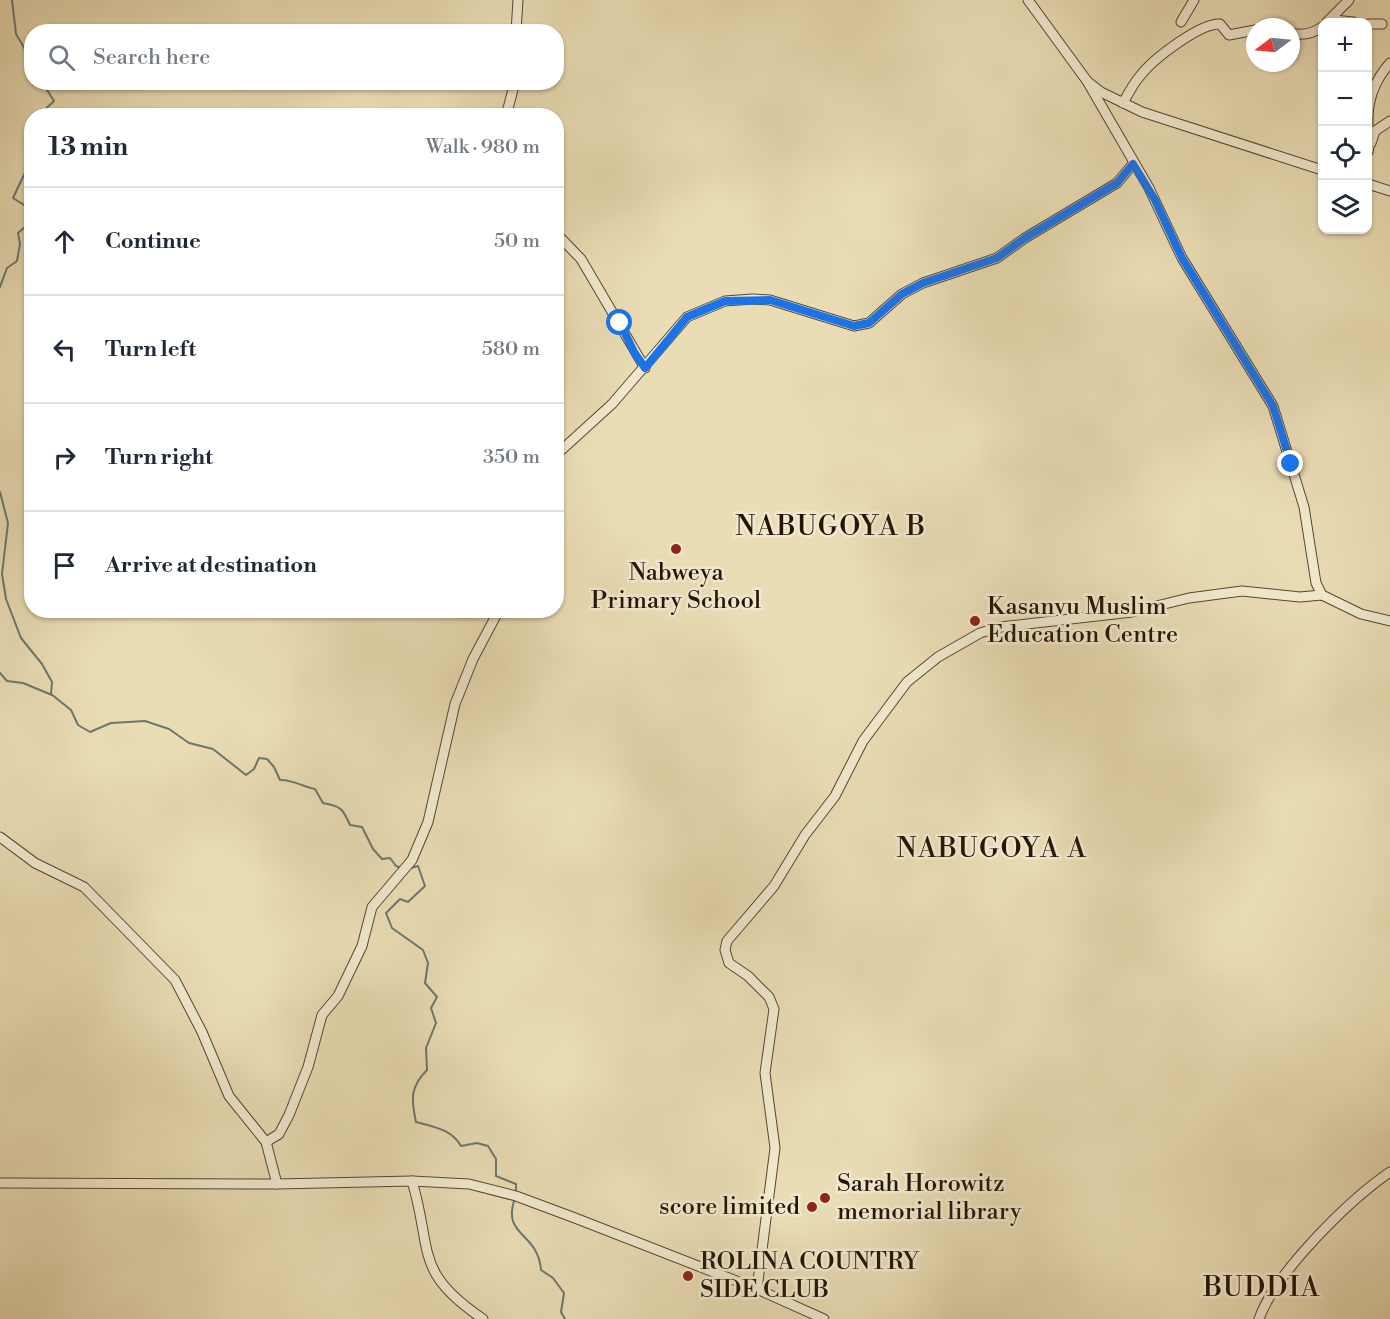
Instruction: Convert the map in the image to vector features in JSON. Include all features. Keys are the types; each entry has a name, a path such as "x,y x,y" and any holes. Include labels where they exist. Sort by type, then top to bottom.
{"street":[{"path":"516,24 518,0"},
{"path":"1028,0 1087,81 1155,200 1182,258 1273,406 1304,507 1316,583 1322,596"},
{"path":"1181,22 1194,0"},
{"path":"1333,18 1349,0"},
{"path":"1123,103 1149,65 1198,28 1220,24 1225,27 1229,35 1246,32"},
{"path":"1372,24 1382,24"},
{"path":"1300,36 1318,30"},
{"path":"1368,126 1371,95 1378,77 1390,63"},
{"path":"1087,81 1123,103 1318,168"},
{"path":"508,108 513,90"},
{"path":"1372,138 1375,130 1390,121"},
{"path":"564,447 590,426 645,368 687,317 725,301 770,300 854,326 869,323 902,294 923,283 997,258 1025,238 1117,183 1133,164"},
{"path":"1372,185 1390,191"},
{"path":"564,241 581,259 645,368"},
{"path":"757,1289 775,1148 765,1073 774,1009 769,997 748,976 729,963 725,950 727,941 774,886 805,835 836,796 863,741 907,682 938,657 980,633 1000,627 1132,612 1189,598 1242,591 1300,597 1322,596 1361,614 1390,621"},
{"path":"266,1142 279,1134 289,1115 308,1067 322,1015 338,996 362,946 372,907 412,860 428,822 455,704 473,659 495,618"},
{"path":"0,837 35,863 84,887 175,980 198,1024 229,1096 266,1142 277,1184"},
{"path":"1259,1319 1272,1290 1286,1272 1363,1193 1390,1172"},
{"path":"412,1181 424,1225 425,1251 434,1274 456,1299 483,1319"},
{"path":"0,1184 277,1184 412,1181 468,1184 516,1196 757,1289 824,1319"}],"waterway":[{"path":"12,0 16,34 24,48"},
{"path":"47,90 54,101 47,108"},
{"path":"24,175 13,198 24,205"},
{"path":"0,287 7,268 17,261 20,244 18,233 24,228"},
{"path":"0,492 8,523 2,574 6,599 21,638 42,664 52,682 51,694 71,710 78,725 90,732 111,723 145,721 169,729 189,743 213,749 246,775 254,769 259,758 267,759 280,780 315,789 323,803 341,809 350,825 362,827 373,849 382,859 390,858 396,866 402,868"},
{"path":"0,673 7,681 23,683 52,695"},
{"path":"411,868 418,866 425,886 408,902 400,899 386,913 392,928 423,950 428,963 425,983 437,997 431,1008 436,1023 426,1048 427,1070 417,1082 413,1094 416,1122 447,1132 461,1146 477,1143 488,1146 496,1159 496,1176 516,1184 516,1193"},
{"path":"515,1198 512,1211 516,1228 534,1248 541,1270 553,1278 564,1293 561,1312 565,1319"}],"place":[{"name":"Nabweya Primary School","path":"676,549"},
{"name":"Kasanvu Muslim Education Centre","path":"975,621"},
{"name":"Sarah Horowitz memorial library","path":"825,1198"},
{"name":"score limited","path":"812,1207"},
{"name":"ROLINA COUNTRY SIDE CLUB","path":"688,1276"}],"district":[{"name":"NABUGOYA B","path":"831,527"},
{"name":"NABUGOYA A","path":"992,849"},
{"name":"BUDDIA","path":"1262,1288"}],"route":[{"path":"620,323 634,352 645,368 687,317 725,301 770,300 831,321 854,326 869,323 902,294 923,283 997,258 1025,238 1117,183 1133,164 1155,200 1182,258 1242,358 1262,384 1273,406 1291,464"}]}
